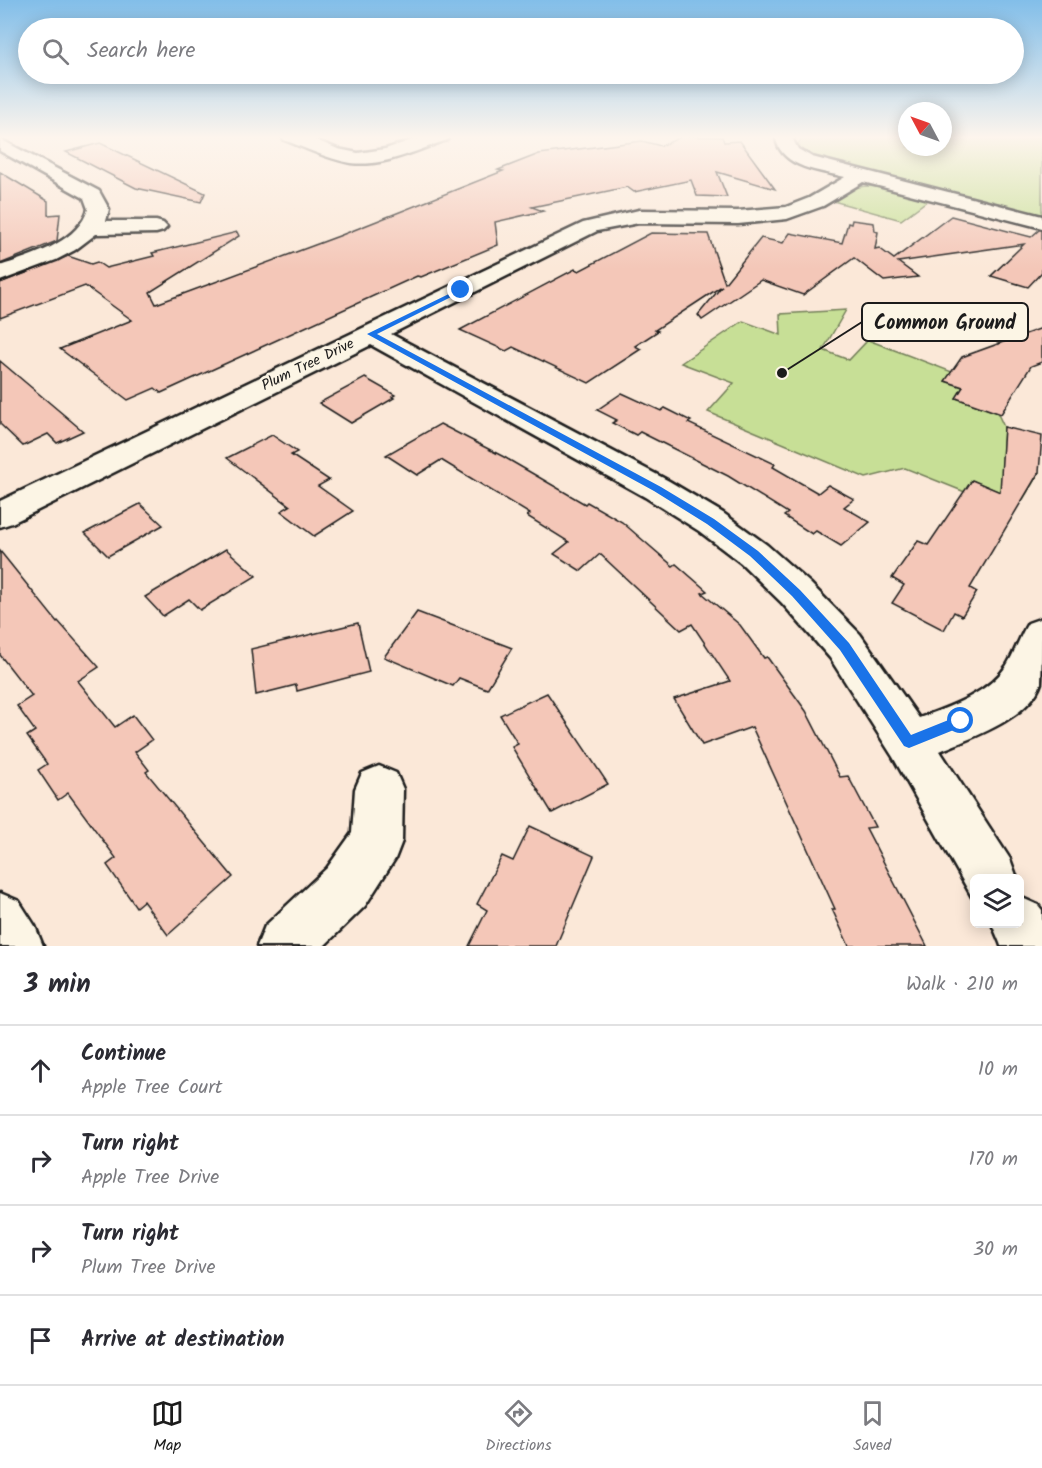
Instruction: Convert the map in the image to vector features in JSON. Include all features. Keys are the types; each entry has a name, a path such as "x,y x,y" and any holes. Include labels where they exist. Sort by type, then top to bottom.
{"street":[{"path":"0,274 64,248 92,228 100,211 98,202 92,195 65,180"},
{"name":"Plum Tree Drive","path":"0,515 604,222 652,215 746,216 788,213 804,208 852,180"},
{"path":"881,180 1042,222"},
{"path":"92,228 156,227"},
{"path":"371,334 657,489 711,522 754,554 796,593 845,646 909,742 988,874"},
{"path":"909,742 961,721 995,703 1017,685 1042,634"},
{"path":"285,946 346,887 376,841 379,789"},
{"path":"0,920 15,946"},
{"path":"1022,928 1034,946"}],"green space":[{"path":"905,180 1042,180 1042,216"},
{"path":"882,187 928,200 901,220 833,201 854,188"},
{"path":"846,310 823,350 849,360 868,340 952,372 945,381 963,387 956,398 997,412 1004,427 1002,464 1039,473 1022,501 973,481 965,492 905,468 866,478 708,412 734,383 681,363 743,321 781,335 780,314"}],"building":[{"path":"0,180 13,180 48,201 48,215 60,214 57,241 0,264"},
{"path":"121,180 178,180 205,193 201,202 136,188"},
{"path":"480,180 690,180 634,192 627,187 532,207 543,211 495,222 498,245 421,277 417,276 161,393 155,388 128,400 60,349 132,320 85,286 0,318 0,283 68,256 91,264 97,262 106,268 154,256 152,253 237,232 239,236 150,292 156,304 339,236"},
{"path":"691,180 720,180 727,197 697,196"},
{"path":"745,180 769,180 775,189"},
{"path":"951,216 1031,237 1042,230 1042,272 1028,287 991,276 1024,244 898,262 918,277 884,281 854,258 803,295 761,280 702,320 698,315 722,286 655,330 658,331 635,346 641,349 589,383 513,347 506,351 460,330 575,269 579,271 651,233 708,234 725,283 761,238 783,243 790,233 842,243 848,223 851,224 852,220 874,223 875,231 878,232 875,249 879,248 894,259"},
{"path":"1042,328 1042,362 1031,366 1001,414 956,398 963,387 945,381 962,357"},
{"path":"0,361 83,431 57,443 48,434 23,446 0,424"},
{"path":"365,378 395,395 392,397 394,398 351,423 319,403"},
{"path":"622,393 661,411 665,408 691,421 688,423 775,464 773,467 818,493 828,485 854,499 844,507 870,522 841,546 816,531 812,534 784,516 788,513 728,476 640,432 636,435 612,423 617,420 597,410"},
{"path":"440,424 622,522 673,566 676,564 707,591 702,593 740,625 764,658 767,657 806,711 840,777 848,776 875,827 866,828 927,946 849,946 832,909 835,909 752,727 702,745 674,699 730,681 692,624 681,630 600,554 581,571 554,554 569,542 527,516 530,514 441,460 417,475 386,455"},
{"path":"1004,427 1042,436 1039,472 970,588 977,592 962,616 954,612 944,630 892,603 904,585 892,578 918,541 928,545 972,480 1000,492"},
{"path":"272,435 297,452 291,455 329,480 318,486 353,511 314,536 281,511 290,506 227,458"},
{"path":"140,504 163,525 108,556 85,533"},
{"path":"226,549 256,576 200,610 189,599 163,616 145,597"},
{"path":"0,551 57,622 99,667 78,681 115,727 133,715 152,740 135,752 149,770 146,772 233,877 168,935 143,901 136,907 107,865 116,858 68,793 58,800 38,770 47,764 27,736 35,731 17,706 32,696 0,655"},
{"path":"417,612 512,648 487,689 459,678 453,686 384,657"},
{"path":"358,623 369,672 297,691 296,685 256,695 251,649"},
{"path":"547,693 608,784 552,813 512,747 518,744 500,715"},
{"path":"530,826 594,856 556,946 469,946 487,910 477,904 502,856 513,861"}],"place":[{"name":"Common Ground","path":"782,373"}],"route":[{"path":"461,290 371,334 456,378 657,489 711,522 754,554 796,593 845,646 909,742 961,721"}]}
